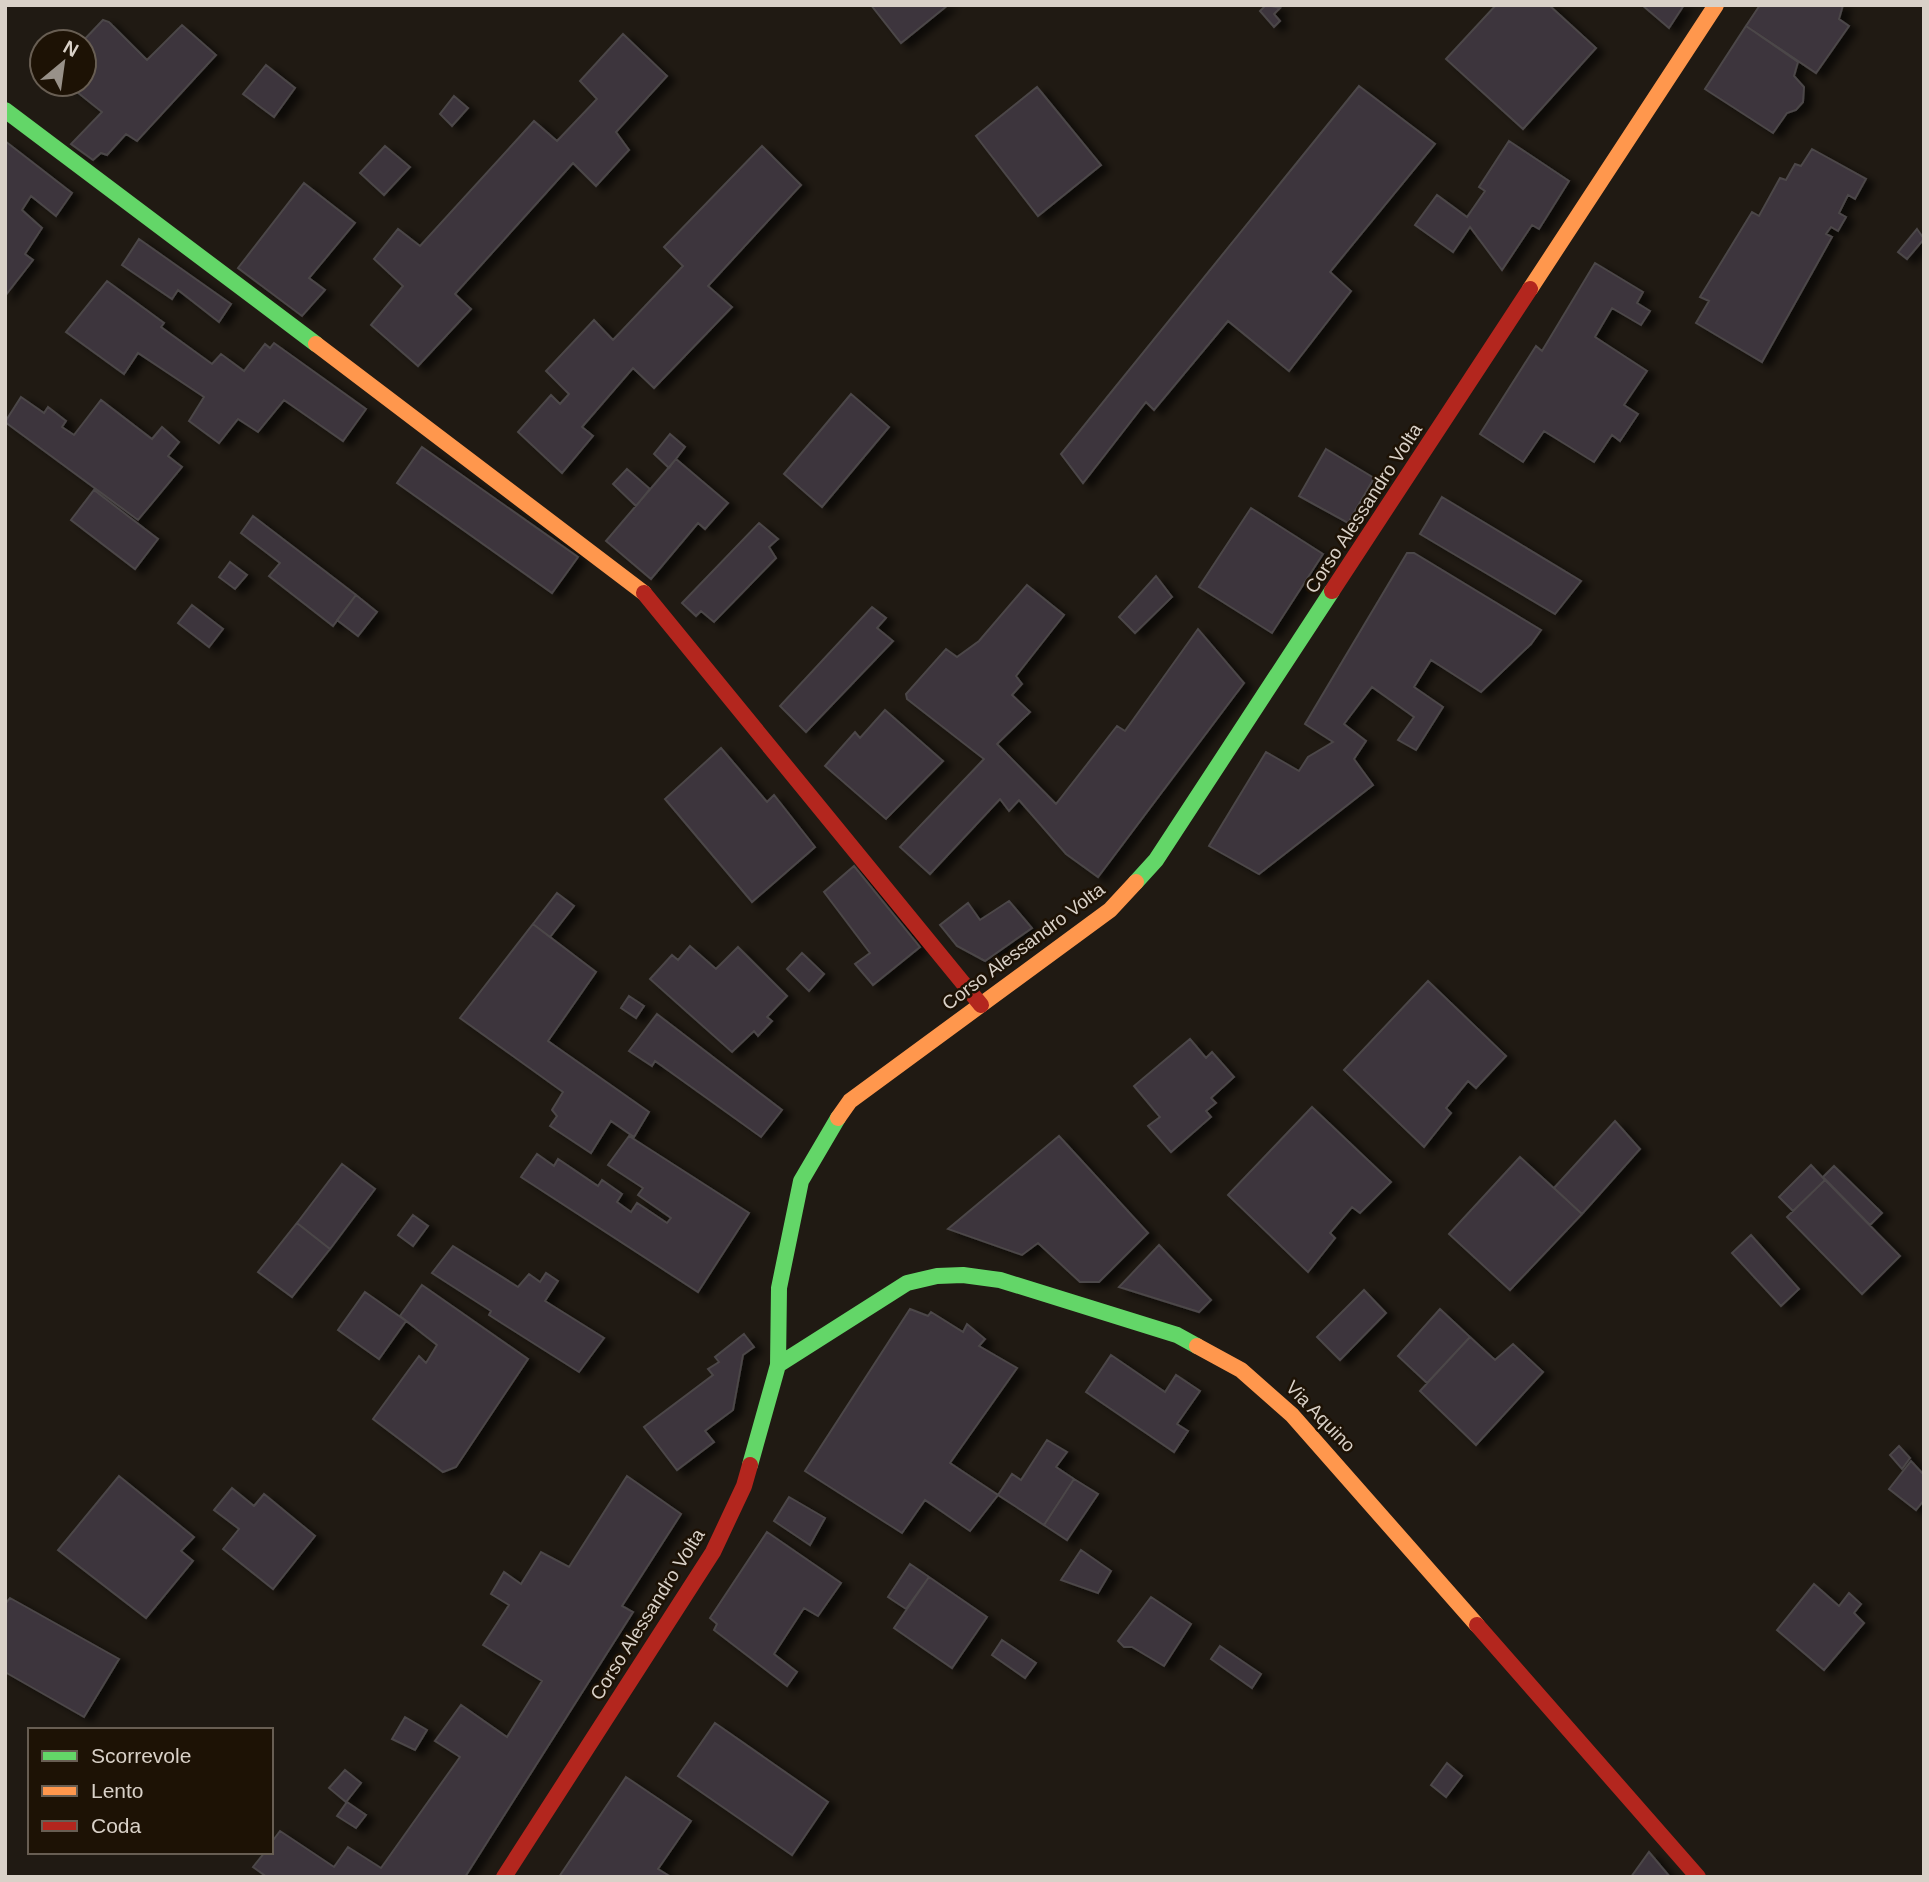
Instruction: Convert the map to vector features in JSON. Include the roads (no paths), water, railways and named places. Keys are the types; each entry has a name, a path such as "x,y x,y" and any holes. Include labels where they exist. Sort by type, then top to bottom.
{"street":[{"name":"Corso Alessandro Volta","path":"504,1877 713,1552 744,1486 778,1365 779,1288 785,1247 801,1181 820,1145 850,1101 1110,910 1156,860 1716,5"},
{"path":"5,110 638,586 981,1005"},
{"name":"Via Aquino","path":"778,1365 907,1283 950,1276 1013,1284 1164,1331 1212,1353 1268,1392 1309,1433 1698,1877"}]}
